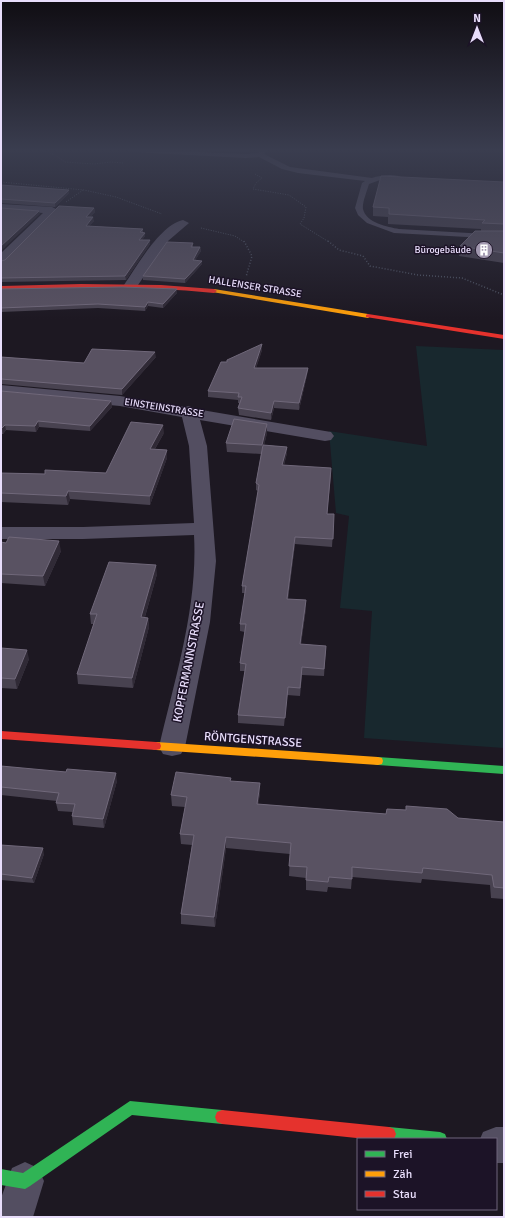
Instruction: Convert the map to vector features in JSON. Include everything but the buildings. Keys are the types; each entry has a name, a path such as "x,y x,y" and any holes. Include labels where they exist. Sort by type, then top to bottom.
{"street":[{"path":"1,207 52,210 1,260"},
{"path":"130,285 164,238 183,223"},
{"name":"HALLENSER STRASSE","path":"1,288 130,285 195,289 241,295 450,330 504,336"},
{"name":"EINSTEINSTRASSE","path":"1,390 120,401 325,436"},
{"name":"KOPFERMANNSTRASSE","path":"172,746 199,622 206,562 198,446 189,412"},
{"path":"1,533 83,533 204,529"},
{"name":"RÖNTGENSTRASSE","path":"1,735 504,770"},
{"path":"14,1217 13,1179 130,1108 430,1138"}],"lane":[{"path":"360,206 359,211 369,221 382,227 409,232 504,237"}],"path":[{"path":"143,206 183,223 235,236 244,241 252,256 241,295"},
{"path":"304,206 306,207 304,218 300,224 322,236 339,250 363,256 370,266 418,275 462,278 504,295"}],"shaded area":[{"path":"416,346 504,350 504,748 364,738 372,611 340,608 349,516 336,513 329,431 427,446"}],"traffic: fast":[{"path":"378,761 504,770"},
{"path":"1,1177 25,1181 130,1108 222,1117"},
{"path":"389,1134 430,1138"}],"traffic: slow":[{"path":"214,291 368,316"},
{"path":"156,746 378,761"}],"traffic: jam":[{"path":"1,288 134,286 187,288 214,291"},
{"path":"368,316 504,337"},
{"path":"1,735 156,746"},
{"path":"222,1117 389,1134"}],"place":[{"name":"Bürogebäude","path":"484,250"}]}
